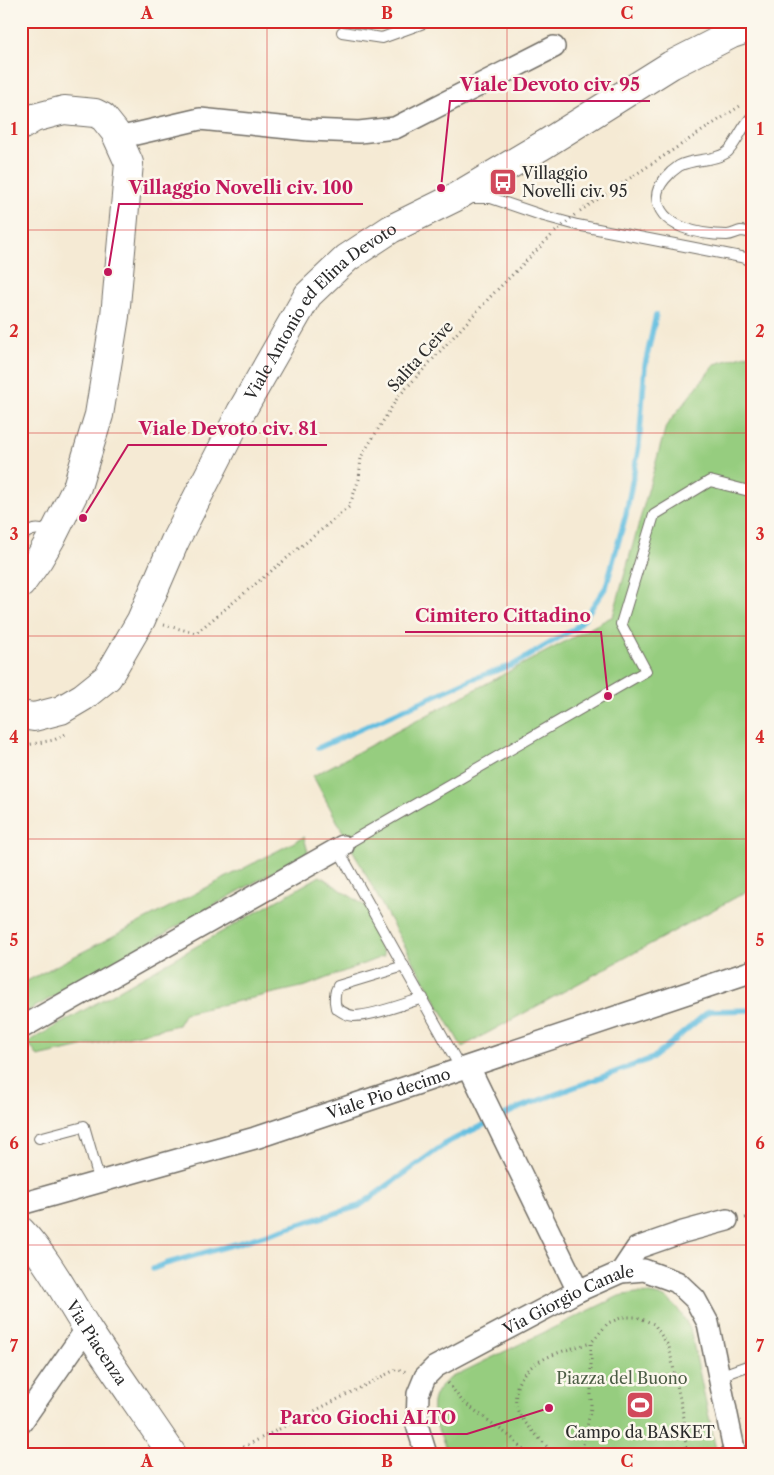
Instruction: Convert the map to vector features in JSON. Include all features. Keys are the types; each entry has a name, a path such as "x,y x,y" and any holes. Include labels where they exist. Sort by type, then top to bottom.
{"street":[{"name":"Viale Antonio ed Elina Devoto","path":"21,715 34,717 61,710 83,697 108,677 141,620 175,541 236,421 308,295 354,254 391,230 454,198 545,144 671,64 732,34 753,27"},
{"path":"118,138 200,119 342,132 395,128 554,47"},
{"path":"21,126 34,118 64,110 94,113 103,117 116,132 129,162 115,316 99,415 77,487 53,535 21,584"},
{"path":"21,1028 341,848"},
{"name":"Viale Pio decimo","path":"21,1204 255,1138 753,971"},
{"path":"465,1068 481,1094 578,1291"},
{"path":"620,1272 637,1248 683,1232 727,1220"},
{"name":"Via Piacenza","path":"21,1231 53,1271 87,1328 172,1454"},
{"name":"Via Giorgio Canale","path":"430,1372 578,1291 620,1272 644,1270 677,1282 695,1299 708,1322 735,1454"},
{"path":"21,1423 87,1328"},
{"path":"426,1454 416,1426 418,1394 430,1372"}],"lane":[{"path":"342,32 382,38 429,21"},
{"path":"753,116 728,152 716,158 679,166 669,174 657,194 662,214 671,221 694,232 728,235 741,231 753,233"},
{"path":"454,198 491,198 544,216 597,229 746,258 753,264"},
{"path":"465,1068 404,966 341,848 646,672 622,624 654,515 710,482 753,492"},
{"path":"21,537 34,529 45,530 53,535"},
{"path":"404,966 338,986 334,999 336,1008 343,1014 353,1016 364,1015 423,998"},
{"path":"39,1138 84,1126 100,1182"},
{"path":"719,1376 753,1364"}],"path":[{"name":"Salita Ceive","path":"141,620 196,633 349,507 359,479 361,457 398,398 492,295 555,232 577,213 744,103"},
{"path":"553,1454 520,1415 515,1399 518,1384 525,1370 559,1351 591,1343 608,1323 623,1317 637,1317 654,1324 669,1347 684,1418 686,1454"},
{"path":"581,1454 592,1408 591,1343"},
{"path":"230,1454 397,1370 430,1372 462,1401 512,1438 527,1454"}],"green space":[{"path":"753,353 753,777 750,779 753,785 753,888 462,1047 389,918 313,776 613,616 666,426 715,364"},
{"path":"304,837 308,852 21,1015 21,984"},
{"path":"320,876 368,908 384,956 306,986 185,1013 178,1025 38,1057 28,1042"},
{"name":"Piazza del Buono","path":"636,1293 656,1295 669,1301 680,1312 690,1329 717,1454 448,1454 435,1422 433,1403 435,1394 452,1377 619,1296"}],"waterway":[{"path":"318,748 472,679 513,665 574,629 583,620 606,587 626,514 639,446 645,365 656,315"},
{"path":"153,1269 359,1206 448,1142 521,1107 653,1058 709,1011 753,1010"}],"place":[{"name":"Villaggio Novelli civ. 95","path":"503,182"},
{"name":"Viale Devoto civ. 95","path":"441,188"},
{"name":"Villaggio Novelli civ. 100","path":"108,272"},
{"name":"Viale Devoto civ. 81","path":"83,518"},
{"name":"Cimitero Cittadino","path":"608,696"},
{"name":"Campo da BASKET","path":"640,1405"},
{"name":"Parco Giochi ALTO","path":"549,1408"}]}
